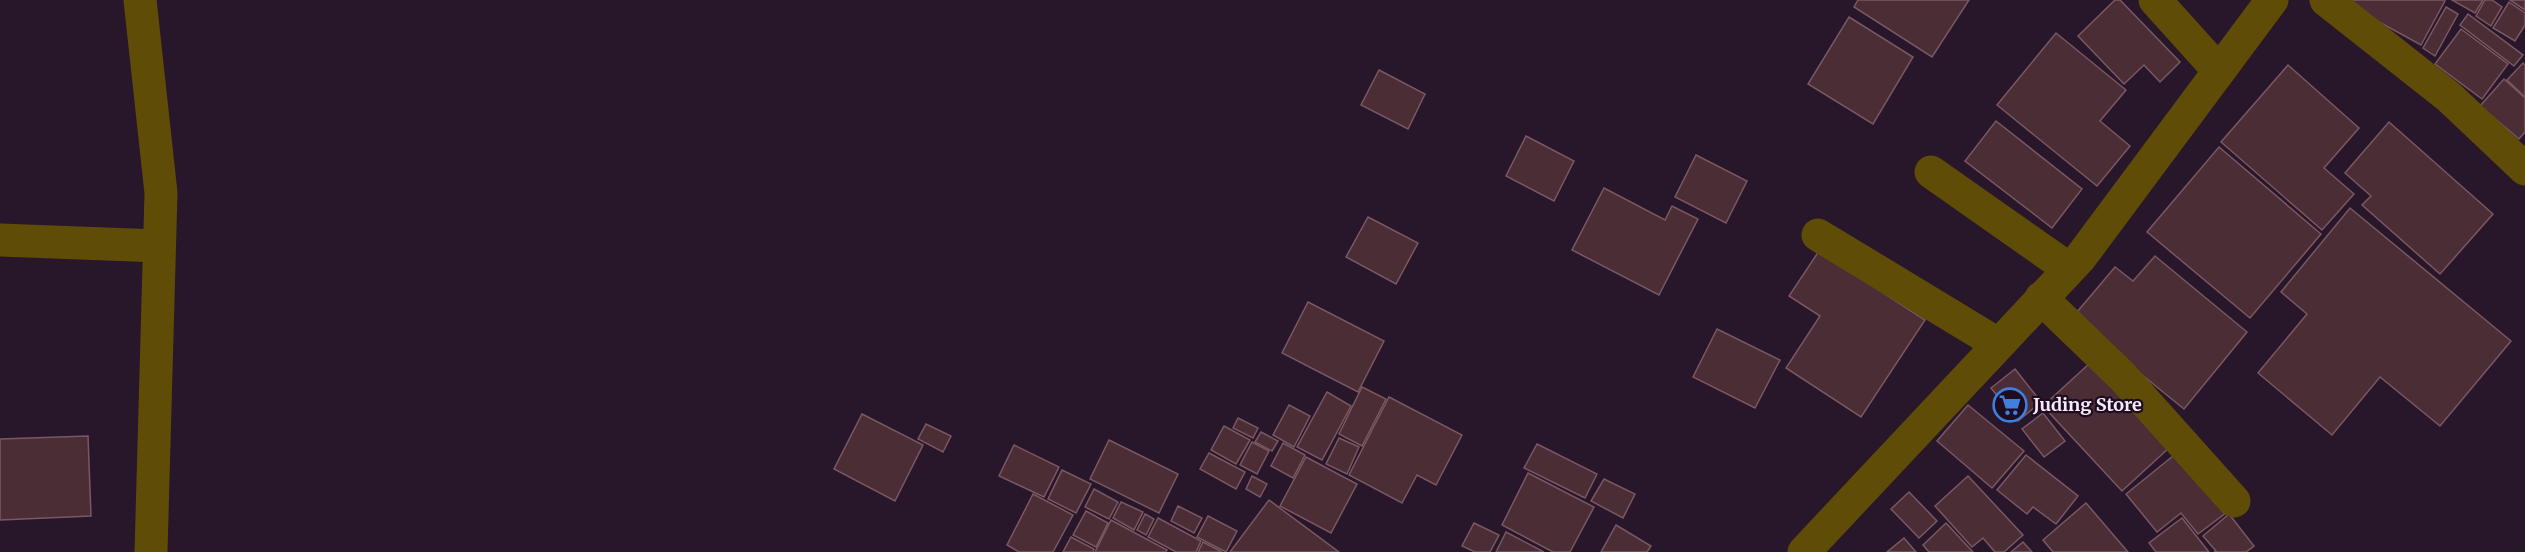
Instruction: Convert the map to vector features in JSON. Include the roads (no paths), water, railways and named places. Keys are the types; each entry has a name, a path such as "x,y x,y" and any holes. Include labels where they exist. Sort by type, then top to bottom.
{"street":[{"path":"140,0 161,193 151,552"},
{"path":"2156,0 2219,71"},
{"path":"1804,552 2069,269 2271,0"},
{"path":"2326,0 2449,97 2525,169"},
{"path":"1930,172 2069,269"},
{"path":"1818,235 1998,344"},
{"path":"0,240 159,246"},
{"path":"2041,298 2123,377 2234,501"}],"place":[{"name":"Juding Store","path":"2010,405"}]}
